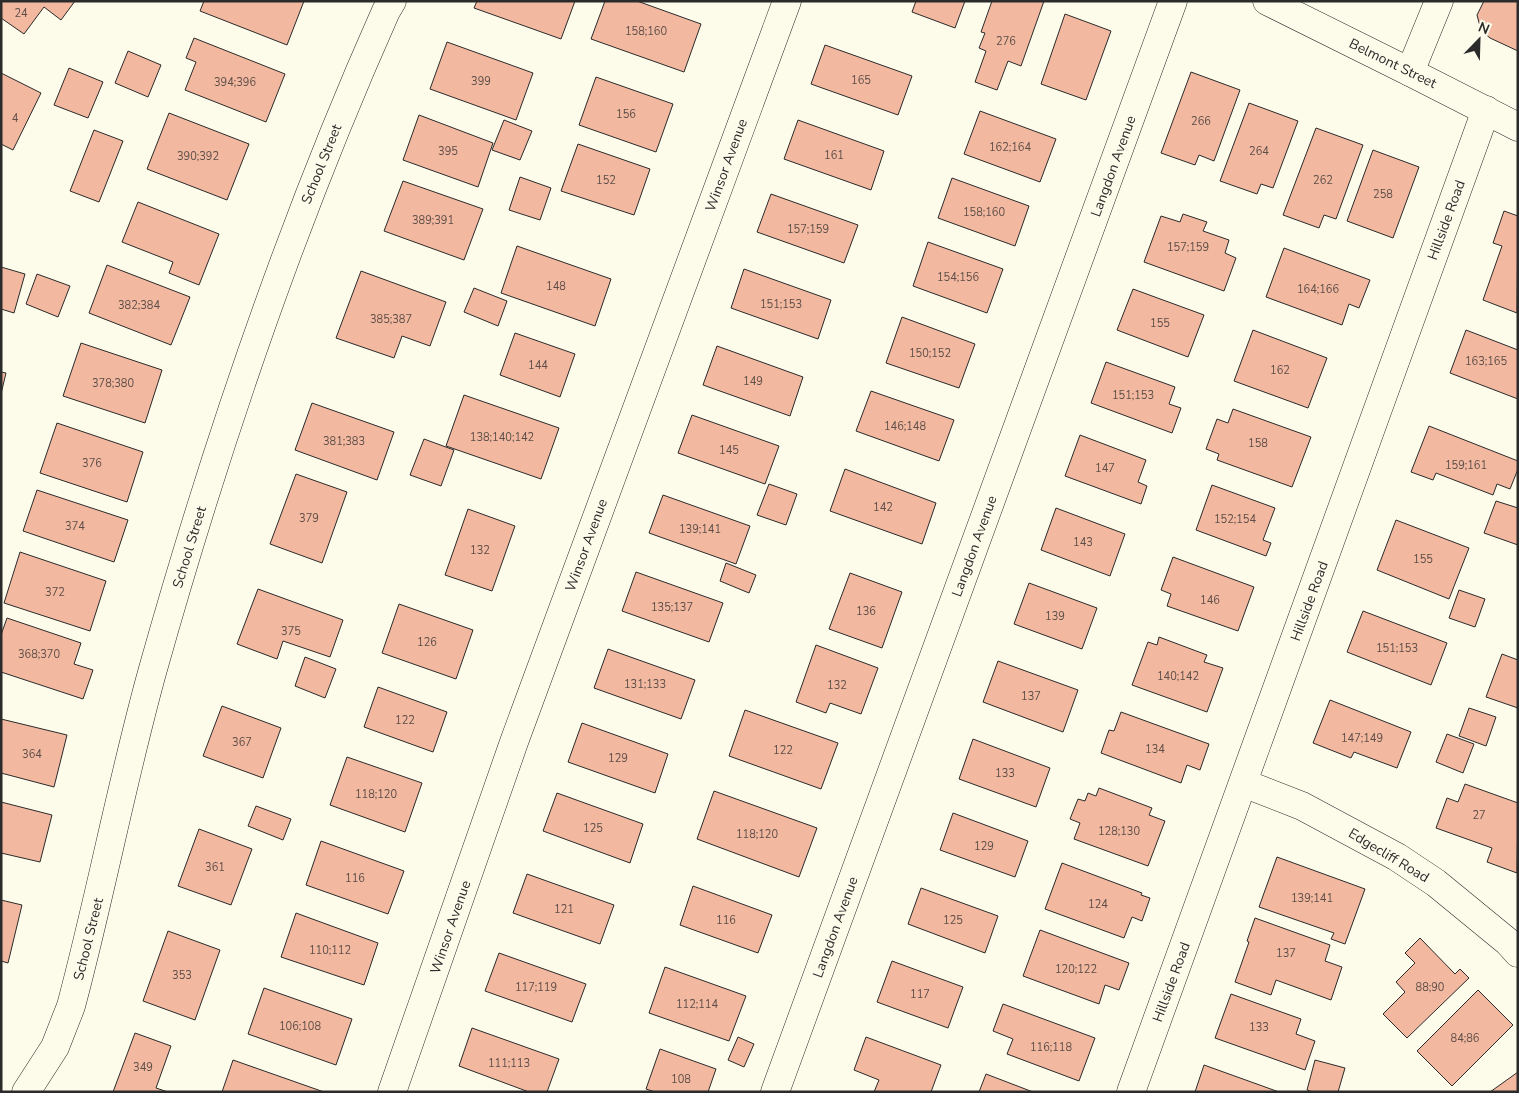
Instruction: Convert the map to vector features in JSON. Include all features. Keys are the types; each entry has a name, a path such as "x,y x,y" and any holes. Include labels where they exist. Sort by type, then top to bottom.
{"street":[{"name":"Winsor Avenue","path":"392,1092 514,742 787,1"},
{"name":"Langdon Avenue","path":"775,1092 1174,1"},
{"name":"Belmont Street","path":"1267,1 1518,127"},
{"path":"1410,72 1439,1"},
{"name":"School Street","path":"26,1092 55,1047 71,1006 153,670 207,489 260,327 320,166 389,5"},
{"name":"Hillside Road","path":"1131,1092 1486,110"},
{"name":"Edgecliff Road","path":"1243,783 1302,806 1397,857 1443,889 1508,942 1518,953"}],"building":[{"path":"1,1 75,1 61,20 44,7 24,34 1,18"},
{"path":"204,1 304,1 287,45 200,11"},
{"path":"477,1 575,1 561,39 474,8"},
{"path":"605,1 637,1 701,24 684,72 591,39"},
{"path":"916,1 965,1 955,28 912,12"},
{"path":"992,1 1044,1 1021,66 1008,61 997,90 975,82 986,51 979,48 985,33 981,32"},
{"path":"1484,1 1518,1 1518,51 1490,38 1481,30 1477,15"},
{"path":"1065,14 1111,31 1086,100 1041,84"},
{"path":"194,38 285,74 266,122 185,90 196,62 186,58"},
{"path":"447,42 533,73 516,120 430,89"},
{"path":"825,45 912,76 898,115 811,84"},
{"path":"128,51 161,65 148,97 115,83"},
{"path":"69,68 103,82 88,118 54,105"},
{"path":"1191,72 1240,90 1214,161 1199,155 1195,165 1161,153"},
{"path":"1,73 41,93 13,150 1,144"},
{"path":"596,77 673,104 656,152 579,125"},
{"path":"1249,103 1298,121 1273,188 1261,184 1257,194 1220,181"},
{"path":"980,111 1056,139 1040,182 964,154"},
{"path":"169,113 249,144 227,200 147,169"},
{"path":"419,115 493,143 478,187 403,160"},
{"path":"504,120 532,131 520,160 492,150"},
{"path":"798,120 884,151 871,190 784,159"},
{"path":"1316,128 1363,145 1336,219 1324,215 1319,228 1283,215"},
{"path":"94,130 123,141 99,202 70,191"},
{"path":"578,144 650,169 634,215 561,191"},
{"path":"1373,150 1419,167 1393,238 1347,221"},
{"path":"520,177 551,188 540,220 509,210"},
{"path":"952,178 1029,206 1015,246 938,218"},
{"path":"403,181 483,209 464,260 384,231"},
{"path":"771,194 858,225 844,263 757,232"},
{"path":"138,202 219,234 199,285 169,273 173,262 122,242"},
{"path":"1504,211 1518,216 1517,313 1483,300 1502,246 1493,243"},
{"path":"1183,214 1207,222 1203,231 1229,240 1225,253 1236,258 1224,291 1144,262 1161,216 1180,222"},
{"path":"928,242 1003,269 987,313 913,286"},
{"path":"517,246 611,279 595,326 501,293"},
{"path":"1284,248 1370,280 1359,308 1349,304 1342,325 1266,297"},
{"path":"107,265 190,297 171,345 89,313"},
{"path":"1,267 25,274 14,313 1,309"},
{"path":"744,269 831,300 818,339 731,308"},
{"path":"361,271 446,302 430,346 402,336 394,358 336,338"},
{"path":"37,274 70,286 58,317 26,304"},
{"path":"474,288 507,301 498,326 464,312"},
{"path":"1133,289 1204,315 1188,357 1117,330"},
{"path":"902,317 975,344 959,388 886,363"},
{"path":"1253,330 1327,358 1308,408 1234,381"},
{"path":"1466,330 1518,350 1518,399 1450,373"},
{"path":"515,333 575,354 560,397 500,375"},
{"path":"81,343 162,370 145,423 63,396"},
{"path":"717,346 803,377 790,416 703,385"},
{"path":"1106,362 1175,387 1169,404 1181,408 1172,433 1091,403"},
{"path":"1,372 6,373 1,394"},
{"path":"871,391 954,420 939,461 856,431"},
{"path":"464,395 559,428 541,479 446,446"},
{"path":"312,403 394,432 377,480 295,450"},
{"path":"1233,409 1311,437 1292,487 1217,460 1219,454 1206,449 1217,419 1228,423"},
{"path":"692,415 779,446 765,484 678,453"},
{"path":"57,423 143,452 127,502 40,473"},
{"path":"1429,426 1518,461 1518,469 1510,489 1497,484 1493,495 1436,473 1433,480 1411,472"},
{"path":"1080,435 1146,460 1138,482 1147,486 1141,504 1065,476"},
{"path":"424,439 454,450 441,486 410,475"},
{"path":"845,469 936,503 922,544 830,511"},
{"path":"296,474 347,492 322,563 270,544"},
{"path":"769,484 797,494 786,525 757,515"},
{"path":"1212,485 1275,508 1263,540 1271,543 1266,556 1196,530"},
{"path":"37,490 128,520 114,562 23,531"},
{"path":"663,495 750,526 736,564 649,533"},
{"path":"1496,501 1518,508 1518,545 1484,533"},
{"path":"1056,508 1125,534 1110,576 1041,550"},
{"path":"468,509 515,526 492,591 445,575"},
{"path":"1396,520 1469,548 1449,599 1377,570"},
{"path":"20,552 106,581 90,631 4,603"},
{"path":"1173,557 1254,587 1238,631 1167,606 1171,594 1161,590"},
{"path":"726,563 756,575 749,593 720,581"},
{"path":"636,572 723,603 709,642 622,611"},
{"path":"850,573 902,592 882,648 829,629"},
{"path":"1029,583 1097,608 1082,649 1014,624"},
{"path":"258,589 343,620 330,657 283,641 277,659 237,644"},
{"path":"1459,590 1485,599 1475,627 1449,618"},
{"path":"399,604 473,630 456,679 382,653"},
{"path":"1363,611 1447,643 1431,685 1347,652"},
{"path":"7,618 81,643 74,664 93,670 83,699 1,672 1,635"},
{"path":"1159,637 1207,655 1204,662 1223,668 1207,712 1132,685 1148,642 1157,645"},
{"path":"816,645 878,668 861,714 830,703 826,713 796,702"},
{"path":"608,649 695,680 681,719 594,688"},
{"path":"1502,654 1518,660 1518,708 1486,697"},
{"path":"305,657 336,669 325,698 295,686"},
{"path":"998,661 1078,690 1063,732 983,702"},
{"path":"378,687 447,712 433,752 364,727"},
{"path":"1330,700 1411,732 1397,768 1354,752 1351,758 1313,743"},
{"path":"222,706 281,728 263,778 203,756"},
{"path":"1469,708 1496,717 1486,746 1459,736"},
{"path":"745,710 838,743 821,789 729,756"},
{"path":"1121,712 1209,744 1200,770 1187,765 1181,783 1101,753 1109,730 1114,731"},
{"path":"1,719 67,735 54,787 1,773"},
{"path":"582,723 668,754 655,793 568,762"},
{"path":"1447,734 1474,744 1463,773 1436,762"},
{"path":"973,739 1050,768 1036,807 959,779"},
{"path":"347,757 422,783 405,832 330,805"},
{"path":"1465,784 1518,803 1517,873 1487,862 1492,848 1436,828 1447,798 1458,802"},
{"path":"1099,788 1152,808 1149,815 1165,821 1148,866 1074,839 1080,823 1070,819 1078,799 1085,801 1088,793 1096,796"},
{"path":"714,791 817,828 799,877 697,839"},
{"path":"557,793 643,824 630,863 543,831"},
{"path":"1,802 52,815 40,862 1,853"},
{"path":"256,806 291,819 283,840 248,826"},
{"path":"953,813 1028,841 1015,877 940,850"},
{"path":"199,829 252,849 231,905 178,886"},
{"path":"321,841 404,871 388,914 306,885"},
{"path":"1277,857 1365,889 1345,944 1331,939 1334,933 1259,907"},
{"path":"1062,863 1142,893 1141,895 1150,898 1142,921 1132,917 1124,938 1045,909"},
{"path":"527,874 614,905 600,944 513,913"},
{"path":"693,886 772,915 758,953 680,925"},
{"path":"921,888 998,916 985,953 908,924"},
{"path":"1,900 22,905 8,963 1,961"},
{"path":"296,913 378,943 364,985 281,957"},
{"path":"1255,918 1330,945 1325,961 1342,967 1331,1000 1276,980 1271,995 1235,982"},
{"path":"1040,930 1129,963 1119,990 1105,985 1099,1004 1023,976"},
{"path":"168,931 220,950 195,1020 143,1001"},
{"path":"1420,938 1455,974 1460,969 1469,978 1407,1038 1383,1014 1405,992 1396,982 1415,963 1405,953"},
{"path":"499,953 586,984 572,1022 485,991"},
{"path":"892,961 963,987 948,1028 877,1002"},
{"path":"665,967 746,996 729,1041 649,1013"},
{"path":"264,988 352,1019 336,1065 248,1034"},
{"path":"1478,990 1513,1025 1452,1086 1417,1051"},
{"path":"1231,994 1301,1019 1296,1034 1315,1041 1305,1070 1215,1038"},
{"path":"1003,1004 1095,1038 1079,1081 1007,1054 1013,1039 993,1031"},
{"path":"472,1028 559,1059 547,1092 529,1092 459,1066"},
{"path":"135,1033 171,1046 156,1088 168,1092 113,1092"},
{"path":"738,1037 754,1044 744,1067 728,1060"},
{"path":"866,1037 941,1065 931,1092 874,1092 879,1080 854,1070"},
{"path":"660,1049 716,1069 708,1092 655,1092 646,1089"},
{"path":"233,1060 324,1092 222,1092"},
{"path":"1315,1060 1345,1068 1338,1092 1313,1092 1307,1090"},
{"path":"1204,1065 1279,1092 1195,1092"},
{"path":"1518,1072 1518,1092 1490,1092"},
{"path":"986,1074 1033,1092 979,1092"}]}
